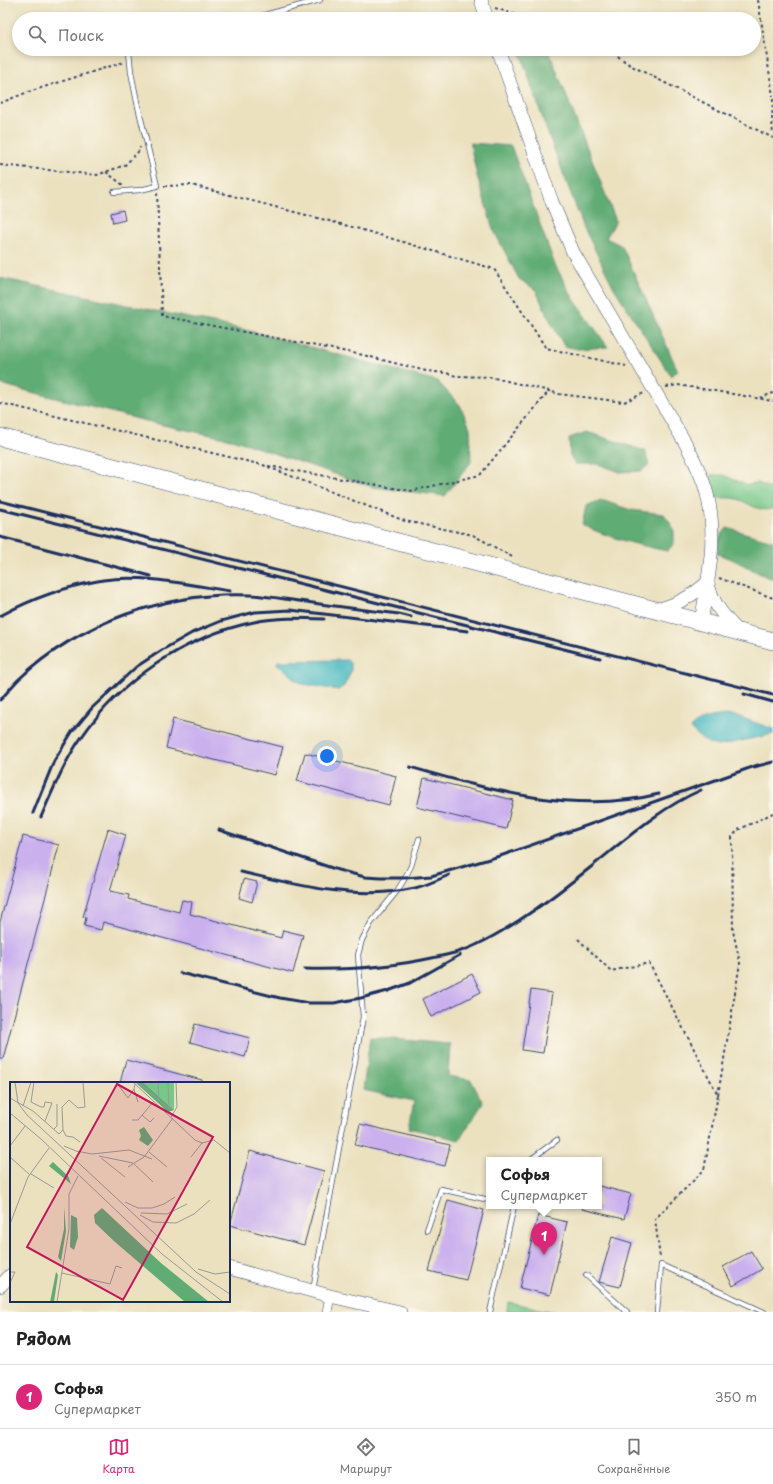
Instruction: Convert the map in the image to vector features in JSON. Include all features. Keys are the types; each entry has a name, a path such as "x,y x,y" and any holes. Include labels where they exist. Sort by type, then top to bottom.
{"highway":[{"path":"0,437 773,641"}],"street":[{"path":"481,2 485,12"},
{"path":"500,56 552,202 573,252 687,446 699,470 707,494 711,515 712,545 701,622"},
{"path":"656,610 686,600 697,592 708,578"},
{"path":"708,578 711,594 716,605 724,617 738,631"},
{"path":"230,1268 314,1290 330,1296 400,1312"},
{"path":"0,1286 10,1276"},
{"path":"327,1312 330,1296"}],"lane":[{"path":"276,12 320,0"},
{"path":"114,192 157,186 137,102 130,56"},
{"path":"314,1290 363,1017 358,955 362,940 371,923 397,891 405,878 411,866 420,838"},
{"path":"534,1157 558,1140"},
{"path":"427,1230 441,1189 486,1199"},
{"path":"490,1312 513,1209"},
{"path":"657,1312 661,1266 764,1312"},
{"path":"586,1275 627,1312"}],"path":[{"path":"758,0 760,12"},
{"path":"481,2 510,12"},
{"path":"761,20 773,98 773,134"},
{"path":"618,56 630,65 773,138"},
{"path":"0,103 28,92 130,60"},
{"path":"0,165 97,175 125,165 139,151 145,133"},
{"path":"106,172 129,190"},
{"path":"642,370 546,348 494,269 356,228 192,185 157,186 162,316 363,355 426,371 446,373 456,376 490,378 559,394 624,402 653,390 678,385 773,401"},
{"path":"0,403 263,465 411,491 480,475 549,391"},
{"path":"759,399 773,393"},
{"path":"263,465 405,521 473,535 515,558"},
{"path":"708,578 773,598"},
{"path":"661,1266 655,1219 704,1170 740,963 733,931 732,837 738,830 773,813"},
{"path":"578,939 611,971 649,963 718,1095"}],"green space":[{"path":"521,56 551,56 616,221 606,238 622,246 678,371 671,376 614,288 584,228 547,131"},
{"path":"470,143 511,146 555,265 573,298 608,347 578,349 564,346 545,311 536,290 519,279 493,229 477,176"},
{"path":"0,278 246,330 437,381 460,405 470,428 471,462 445,496 373,487 235,440 158,424 0,384"},
{"path":"587,432 645,451 649,465 641,471 620,472 598,464 575,464 570,456 569,438"},
{"path":"711,475 723,475 747,485 758,483 773,490 773,508 764,510 738,499 715,498 709,488"},
{"path":"601,500 631,510 664,514 674,529 674,544 667,551 624,541 582,525 586,506"},
{"path":"727,528 773,541 773,579 732,559 717,554 719,538"},
{"path":"370,1037 450,1044 448,1076 471,1080 483,1103 459,1140 409,1128 414,1101 363,1090"},
{"path":"508,1302 554,1312 507,1312"}],"water":[{"path":"347,660 351,665 350,672 344,686 338,690 303,684 277,664 278,661"},
{"path":"725,715 737,716 773,729 773,734 718,746 703,740 691,728 703,720"}],"building":[{"path":"123,210 125,220 113,223 111,213"},
{"path":"173,719 283,747 275,775 166,748"},
{"path":"305,753 396,776 389,805 297,781"},
{"path":"424,778 513,800 506,829 417,807"},
{"path":"108,829 126,835 110,891 129,895 128,899 179,912 182,900 192,902 190,914 281,938 283,930 303,935 293,973 103,922 101,930 84,926 86,918 83,917"},
{"path":"23,836 59,845 3,1059 0,1059 0,922"},
{"path":"244,879 257,882 252,902 239,898"},
{"path":"472,974 481,992 431,1017 423,999"},
{"path":"531,990 552,993 543,1053 522,1050"},
{"path":"195,1024 250,1038 245,1057 190,1042"},
{"path":"126,1060 202,1080 202,1082 120,1082"},
{"path":"360,1124 450,1145 445,1166 355,1145"},
{"path":"250,1151 324,1171 304,1245 230,1225"},
{"path":"602,1187 631,1194 624,1219 582,1209 602,1209"},
{"path":"448,1200 484,1210 466,1280 429,1271"},
{"path":"538,1215 567,1222 550,1295 520,1288"},
{"path":"612,1237 632,1243 620,1287 599,1282"},
{"path":"751,1251 762,1269 733,1286 723,1267"}],"railway":[{"path":"0,501 773,695"},
{"path":"0,509 600,658"},
{"path":"0,537 151,576"},
{"path":"0,616 24,604 50,594 103,580 134,578 150,579 230,591"},
{"path":"0,700 18,680 42,660 68,642 126,614 188,598 220,595 257,595 399,614 411,617"},
{"path":"33,813 54,761 72,732 92,708 136,667 192,633 221,621 255,612 290,610 468,631"},
{"path":"41,817 64,766 81,738 97,717 115,698 156,664 203,638 254,622 271,619 324,619"},
{"path":"744,694 773,702"},
{"path":"754,767 773,762"},
{"path":"219,830 338,870 365,877 405,878 431,876 503,855 758,765"},
{"path":"410,767 502,791 564,801 596,802 627,800 659,794"},
{"path":"305,969 337,969 401,964 449,954 471,947 506,929 536,909 657,815 686,797 701,790"},
{"path":"241,872 327,890 371,893 393,892 415,888 449,875"},
{"path":"180,973 280,998 309,1003 334,1003 388,991 410,983 460,955"}],"place":[{"name":"Софья","path":"544,1255"}]}
